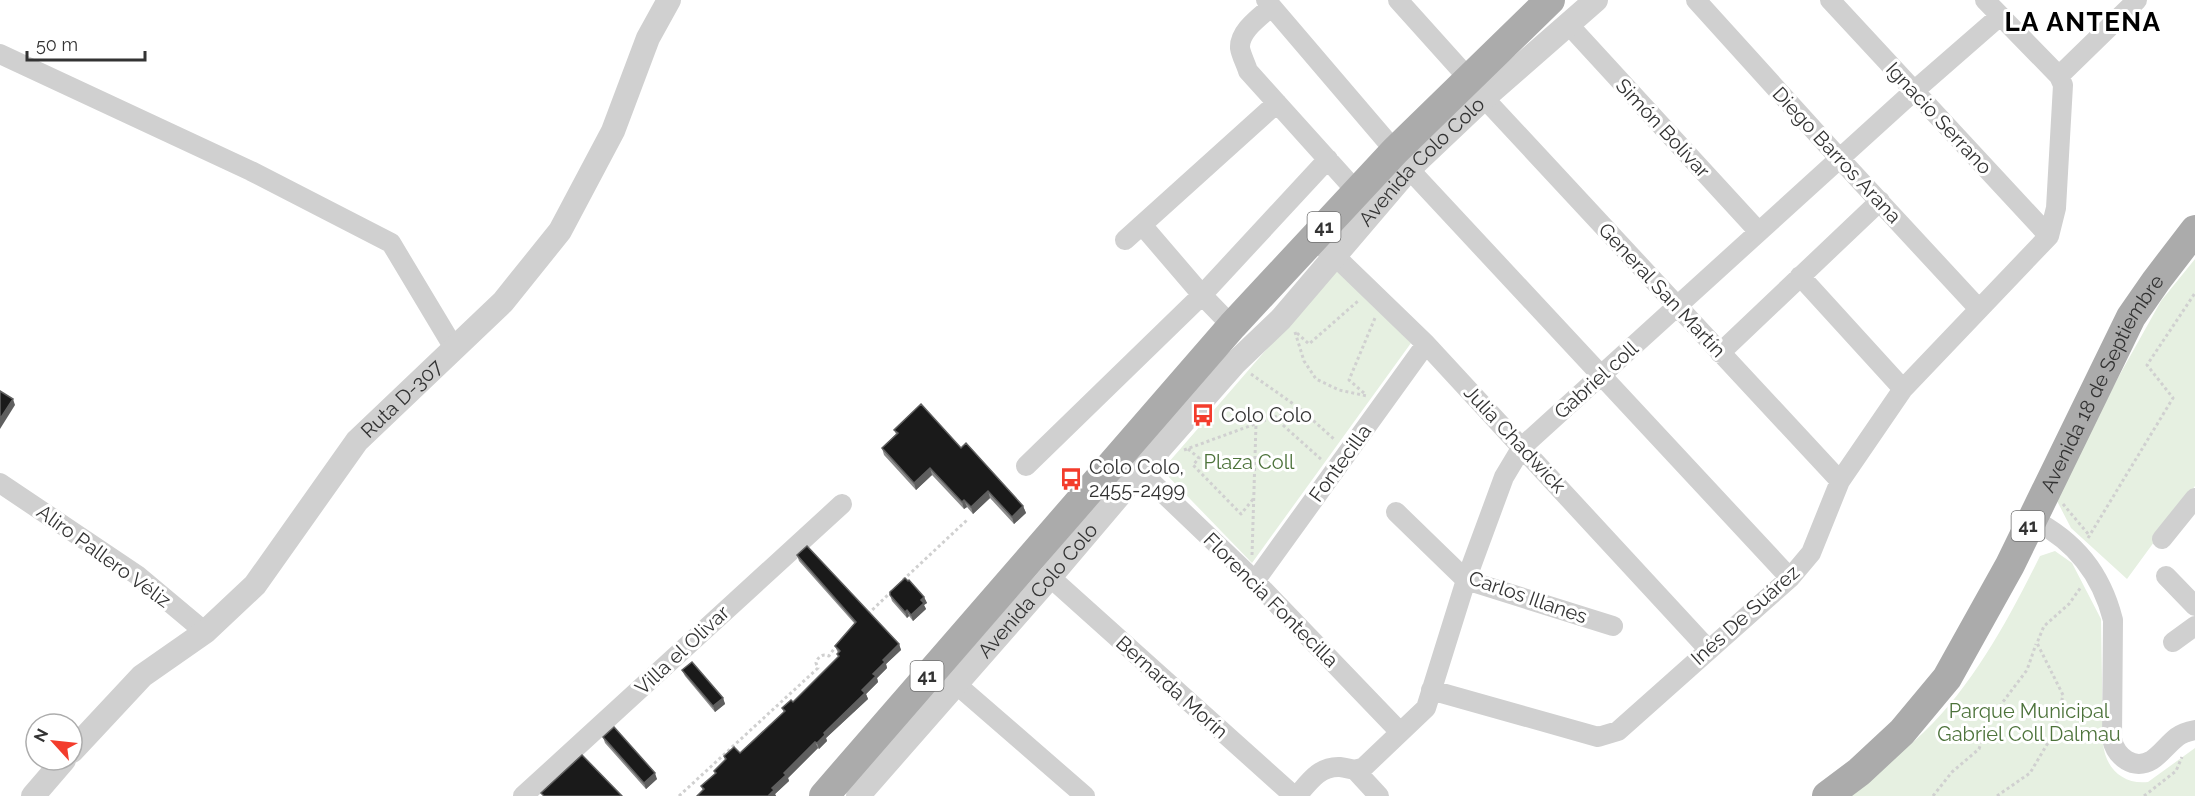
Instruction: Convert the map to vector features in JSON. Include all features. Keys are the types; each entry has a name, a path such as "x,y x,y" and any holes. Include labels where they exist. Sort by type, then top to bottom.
{"main road":[{"name":"Avenida Colo Colo","path":"824,796 1232,326 1324,248 1357,192 1402,160 1476,88 1545,1"},
{"name":"Avenida 18 de Septiembre","path":"1827,796 1881,753 1926,706 1947,678 2010,565 2132,317 2195,230"}],"street":[{"name":"Ruta D-307","path":"84,738 142,676 205,632 255,585 357,441 503,302 560,231 613,131 648,38 669,0"},
{"name":"General San Martín","path":"1398,0 1676,307 1840,481"},
{"name":"Avenida Colo Colo","path":"1476,88 1568,24 1596,0"},
{"name":"Diego Barros Arana","path":"1696,0 1979,309"},
{"name":"Ignacio Serrano","path":"1830,0 2049,236"},
{"path":"1985,0 2059,76 2063,85 2056,208 2049,236"},
{"path":"2059,76 2138,0"},
{"path":"1357,192 1248,70 1240,48 1242,37 1269,4 1402,160 1790,578"},
{"name":"Gabriel coll","path":"1355,771 1369,763 1426,708 1467,580 1504,477 1522,447 1914,91 2000,16"},
{"name":"Simón Bolívar","path":"1568,24 1759,232"},
{"path":"0,54 251,171 391,243 454,348"},
{"path":"1125,240 1277,103"},
{"path":"1026,466 1202,295 1328,159"},
{"name":"Avenida Colo Colo","path":"864,794 956,684 1235,363 1289,326 1324,248 1402,160"},
{"path":"1720,352 1880,201"},
{"path":"1142,225 1232,326"},
{"name":"Inés De Suárez","path":"1431,690 1598,737 1618,731 1790,578 1811,553 1840,481 1903,389 2049,236"},
{"name":"Julia Chadwick","path":"1324,248 1426,344 1708,649"},
{"path":"1800,276 1903,389"},
{"name":"Fontecilla","path":"1253,579 1348,452 1373,401 1426,344"},
{"path":"1111,466 1145,466"},
{"name":"Florencia Fontecilla","path":"1145,466 1400,732"},
{"name":"Aliro Pallero Véliz","path":"0,483 137,575 205,632"},
{"path":"2162,539 2195,498"},
{"name":"Villa el Olivar","path":"523,796 842,504"},
{"name":"Carlos Illanes","path":"1396,512 1467,580 1613,626"},
{"path":"2032,519 2055,532 2079,553 2093,570 2109,602 2113,620 2112,739 2116,752 2133,763 2147,762 2179,735 2195,729"},
{"path":"2166,576 2195,606"},
{"name":"Bernarda Morín","path":"1050,577 1295,796"},
{"path":"2173,642 2195,626"},
{"path":"956,684 1084,796"},
{"path":"1295,796 1317,773 1326,768 1343,767 1355,771 1379,796"},
{"path":"33,796 54,772"}],"path":[{"path":"2079,553 2173,398 2147,365 2195,292"},
{"path":"1289,326 1308,344 1376,296"},
{"path":"1373,401 1349,380 1376,296"},
{"path":"1289,326 1304,361 1316,379 1339,390 1373,401"},
{"path":"1235,363 1299,408 1348,452"},
{"path":"1145,466 1299,408"},
{"path":"1274,417 1334,471"},
{"path":"1253,579 1256,424"},
{"path":"1188,449 1199,458 1193,465 1241,514 1254,498"},
{"path":"866,616 967,519"},
{"path":"1933,796 1952,772 1979,749 1987,723 2027,670 2044,626 2068,604 2093,570"},
{"path":"822,671 816,663 819,657 831,657 832,648 841,640"},
{"path":"1997,796 2030,772 2055,731 2063,695 2037,643"},
{"path":"680,796 818,668"},
{"path":"1992,796 2007,789"}],"green space":[{"path":"2195,259 2195,486 2127,579 2071,528 2056,499 2119,376 2161,301"},
{"name":"Plaza Coll","path":"1336,269 1411,343 1252,563 1162,470"},
{"name":"Parque Municipal Gabriel Coll Dalmau","path":"2055,551 2072,563 2101,619 2103,743 2107,760 2123,778 2148,782 2195,748 2195,796 1846,796 1905,749 1942,713 1975,672 2016,603 2040,556"}],"building":[{"path":"0,391 13,399 0,419"},
{"path":"921,404 961,448 966,443 1023,506 1012,517 988,491 971,507 964,500 962,502 930,468 914,483 882,448 898,433 894,430"},
{"path":"807,546 899,644 873,674 876,676 862,690 865,693 824,733 825,735 817,743 815,742 784,773 786,775 772,788 774,790 768,796 697,796 704,789 701,786 716,773 714,771 726,759 724,756 734,747 740,753 785,711 782,708 791,700 793,702 839,656 837,654 840,651 835,646 856,622 797,555"},
{"path":"905,578 924,597 921,600 924,603 911,615 907,610 905,612 890,595 890,592"},
{"path":"692,662 723,698 713,706 682,670"},
{"path":"614,727 655,773 644,783 603,737"},
{"path":"582,755 622,796 544,796 541,793"}],"place":[{"name":"Colo Colo","path":"1203,415"},
{"name":"Colo Colo, 2455-2499","path":"1071,479"}],"district":[{"name":"LA ANTENA","path":"2083,22"}]}
